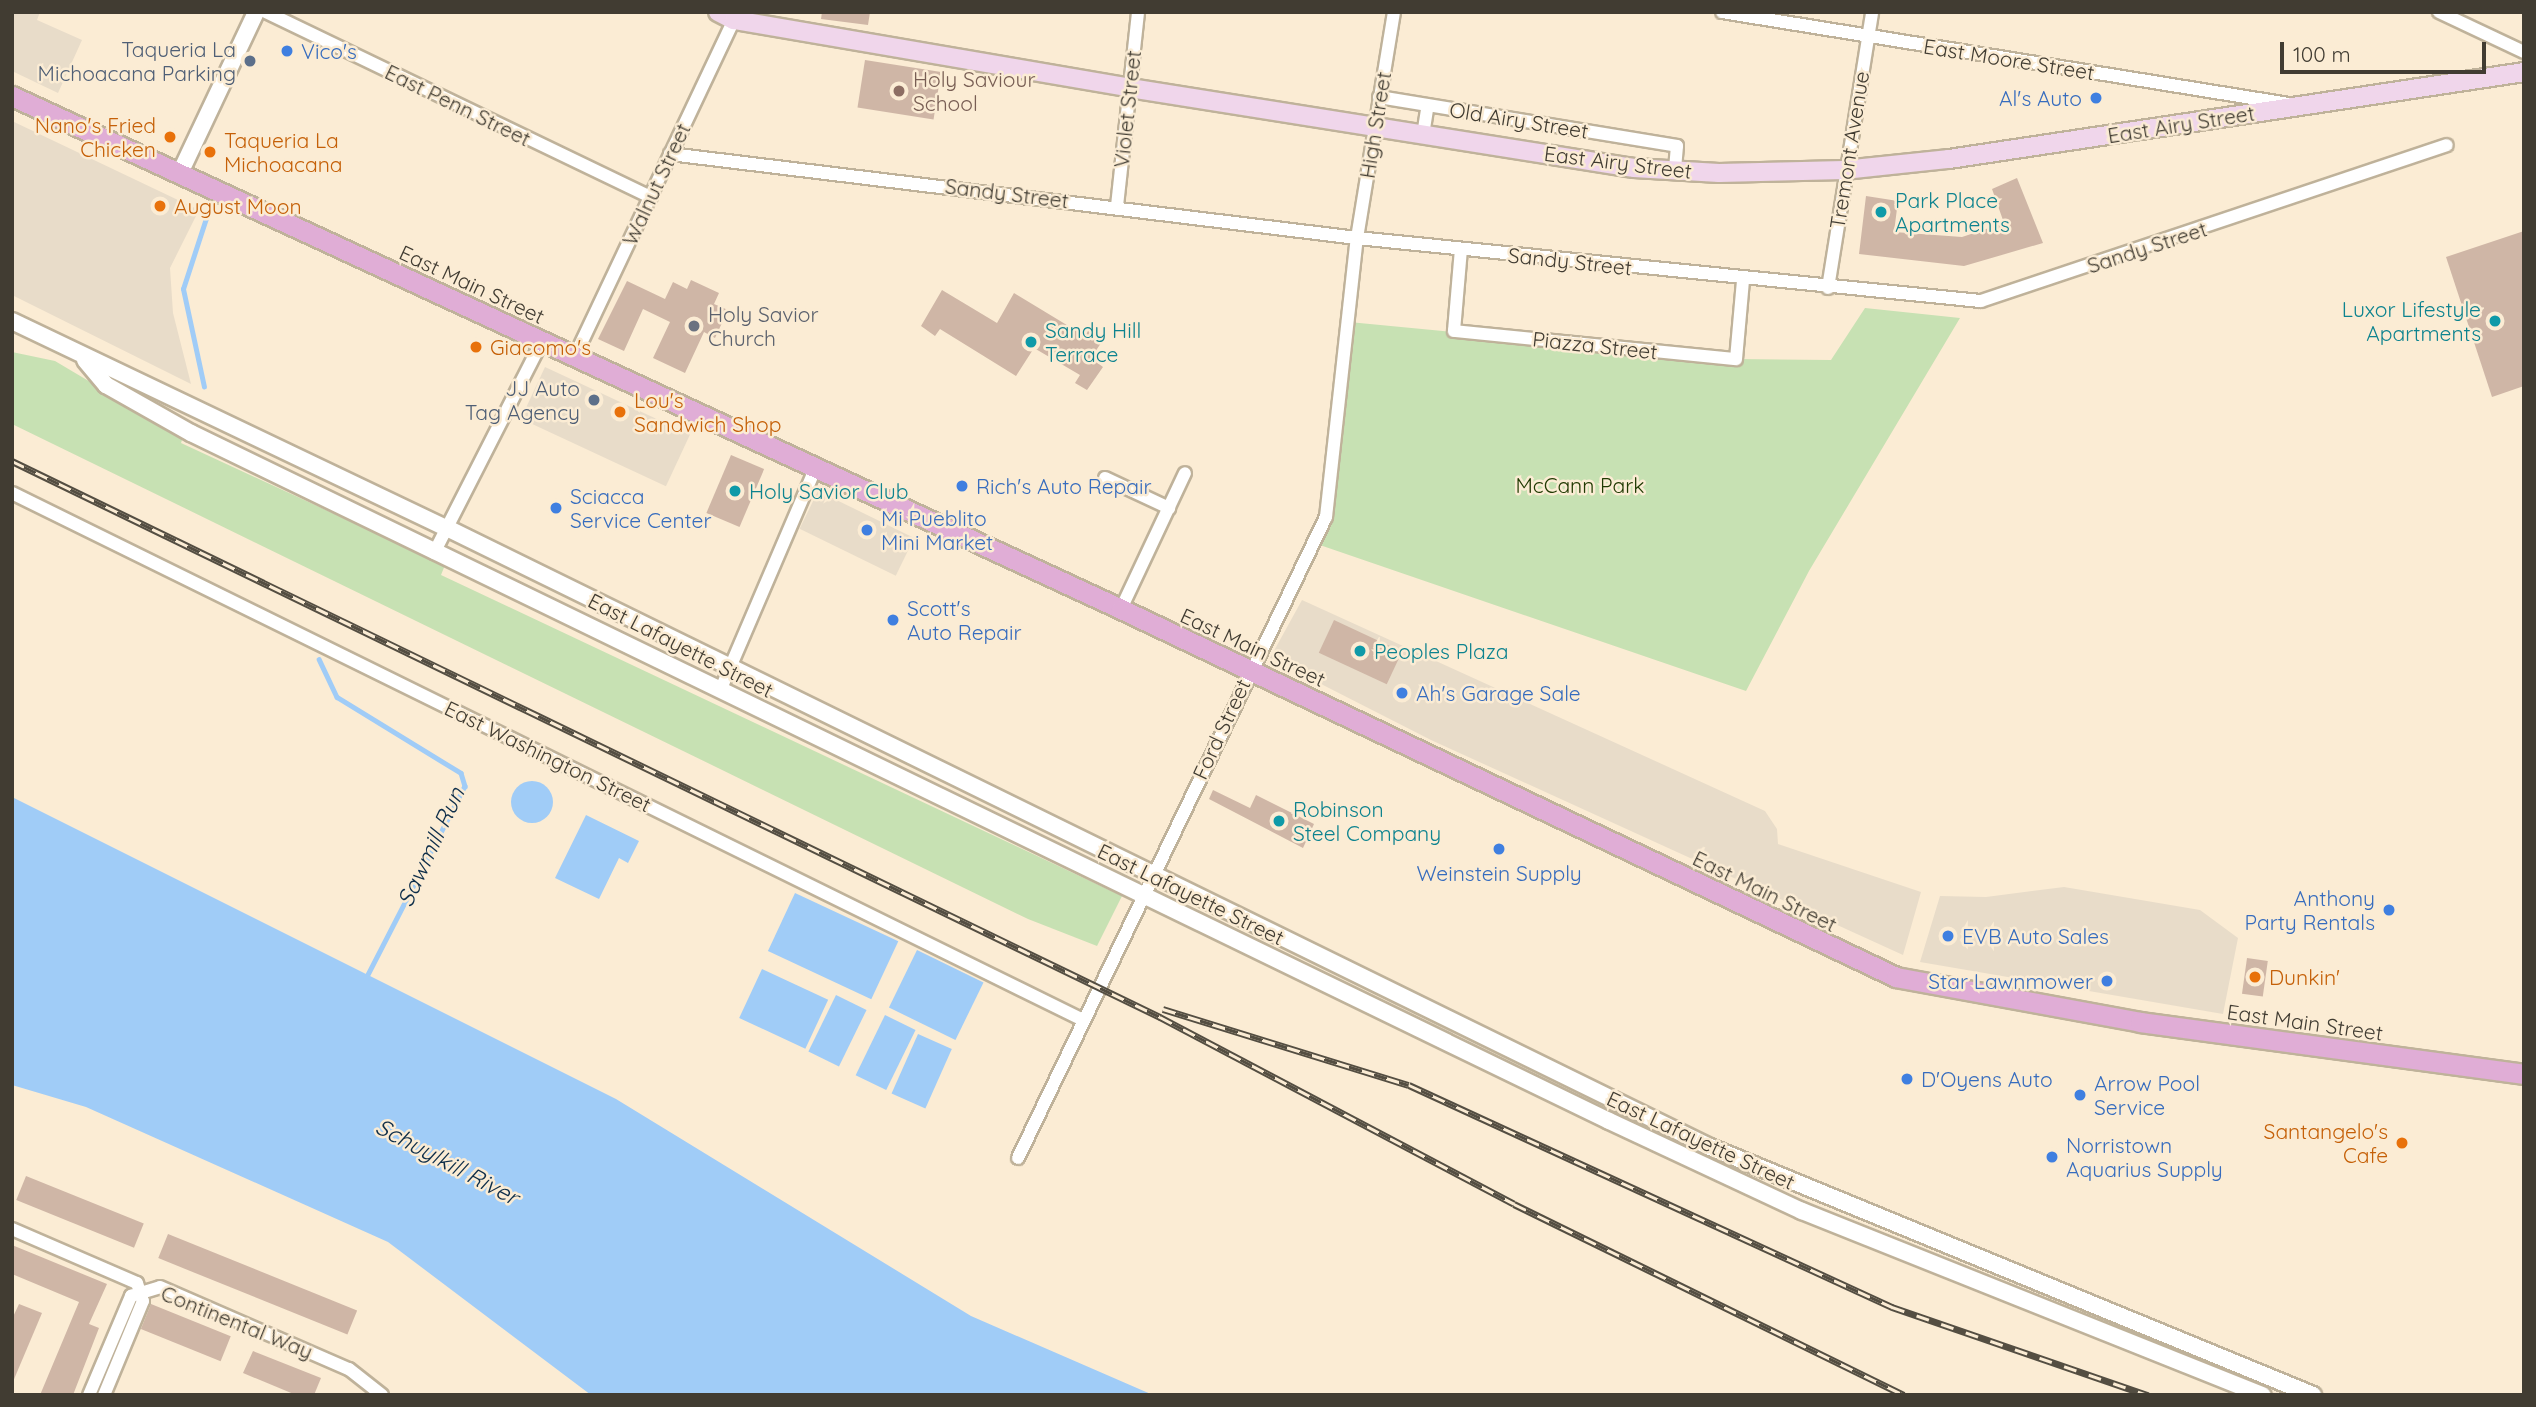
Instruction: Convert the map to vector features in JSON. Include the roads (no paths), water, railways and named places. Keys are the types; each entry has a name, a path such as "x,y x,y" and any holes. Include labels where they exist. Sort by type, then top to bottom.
{"main road":[{"name":"East Airy Street","path":"730,15 1130,88 1423,135 1675,171 1844,170 2068,142 2295,105 2524,72"},
{"name":"East Main Street","path":"12,96 815,470 1121,609 1896,977 2140,1022 2524,1074"}],"street":[{"path":"180,173 256,12"},
{"name":"East Penn Street","path":"266,12 650,197"},
{"name":"Violet Street","path":"1116,206 1138,12"},
{"name":"High Street","path":"1357,238 1394,12"},
{"name":"East Moore Street","path":"1722,12 2295,105"},
{"name":"Tremont Avenue","path":"1828,288 1844,170 1872,12"},
{"path":"2439,12 2524,52"},
{"name":"Walnut Street","path":"575,356 670,154 730,15"},
{"name":"Old Airy Street","path":"1379,97 1677,146 1675,171"},
{"path":"1423,135 1428,105"},
{"name":"Sandy Street","path":"670,154 1116,206 1357,238 1743,280 1981,302 2447,145"},
{"name":"Ford Street","path":"1018,1158 1248,670 1326,517 1357,238"},
{"name":"Piazza Street","path":"1461,249 1454,331 1735,359 1743,280"},
{"name":"East Lafayette Street","path":"12,321 83,358 449,529 730,671 1710,1147 2313,1395"},
{"path":"434,553 449,529 542,341"},
{"name":"East Lafayette Street","path":"83,358 106,385 130,399 434,553 1802,1211 2263,1395"},
{"path":"720,691 815,470"},
{"path":"1121,609 1185,473"},
{"path":"1105,478 1169,508"},
{"name":"East Washington Street","path":"12,493 1083,1020"},
{"name":"Continental Way","path":"12,1229 130,1277 140,1290 160,1287 349,1369 382,1395"},
{"path":"89,1395 131,1296 140,1290 143,1301 104,1395"}],"water":[{"path":"532,781 547,787 553,802 547,817 532,823 517,817 511,802 517,787"},
{"name":"Schuylkill River","path":"12,797 616,1099 971,1316 1153,1395 591,1395 388,1242 86,1107 12,1085"},
{"path":"586,815 639,841 628,863 619,858 599,899 555,878"},
{"path":"795,893 898,941 871,999 768,951"},
{"path":"917,950 984,982 955,1040 889,1008"},
{"path":"762,969 828,1000 805,1049 739,1018"},
{"path":"836,995 867,1010 839,1067 808,1052"},
{"path":"885,1015 916,1030 886,1090 856,1075"},
{"path":"918,1034 952,1049 925,1108 892,1093"}],"waterway":[{"name":"Sawmill Run","path":"204,387 183,289 207,215"},
{"name":"Sawmill Run","path":"319,659 337,697 461,773 465,786 366,979"}],"railway":[{"path":"12,461 1160,1017 1514,1204 1904,1395"},
{"path":"1163,1009 1409,1085 1892,1307 2148,1395"}],"place":[{"name":"Vico's","path":"287,51"},
{"name":"Taqueria La Michoacana Parking","path":"250,61"},
{"name":"Holy Saviour School","path":"899,91"},
{"name":"Al's Auto","path":"2096,98"},
{"name":"Nano's Fried Chicken","path":"170,137"},
{"name":"Taqueria La Michoacana","path":"210,152"},
{"name":"August Moon","path":"160,206"},
{"name":"Park Place Apartments","path":"1881,212"},
{"name":"Luxor Lifestyle Apartments","path":"2495,321"},
{"name":"Holy Savior Church","path":"694,326"},
{"name":"Sandy Hill Terrace","path":"1031,342"},
{"name":"Giacomo's","path":"476,347"},
{"name":"JJ Auto Tag Agency","path":"594,400"},
{"name":"Lou's Sandwich Shop","path":"620,412"},
{"name":"Rich's Auto Repair","path":"962,486"},
{"name":"Holy Savior Club","path":"735,491"},
{"name":"Sciacca Service Center","path":"556,508"},
{"name":"Mi Pueblito Mini Market","path":"867,530"},
{"name":"Scott's Auto Repair","path":"893,620"},
{"name":"Peoples Plaza","path":"1360,651"},
{"name":"Ah's Garage Sale","path":"1402,693"},
{"name":"Robinson Steel Company","path":"1279,821"},
{"name":"Weinstein Supply","path":"1499,849"},
{"name":"Anthony Party Rentals","path":"2389,910"},
{"name":"EVB Auto Sales","path":"1948,936"},
{"name":"Dunkin'","path":"2255,977"},
{"name":"Star Lawnmower","path":"2107,981"},
{"name":"D'Oyens Auto","path":"1907,1079"},
{"name":"Arrow Pool Service","path":"2080,1095"},
{"name":"Santangelo's Cafe","path":"2402,1143"},
{"name":"Norristown Aquarius Supply","path":"2052,1157"}],"park label":[{"name":"McCann Park","path":"1580,485"}]}
